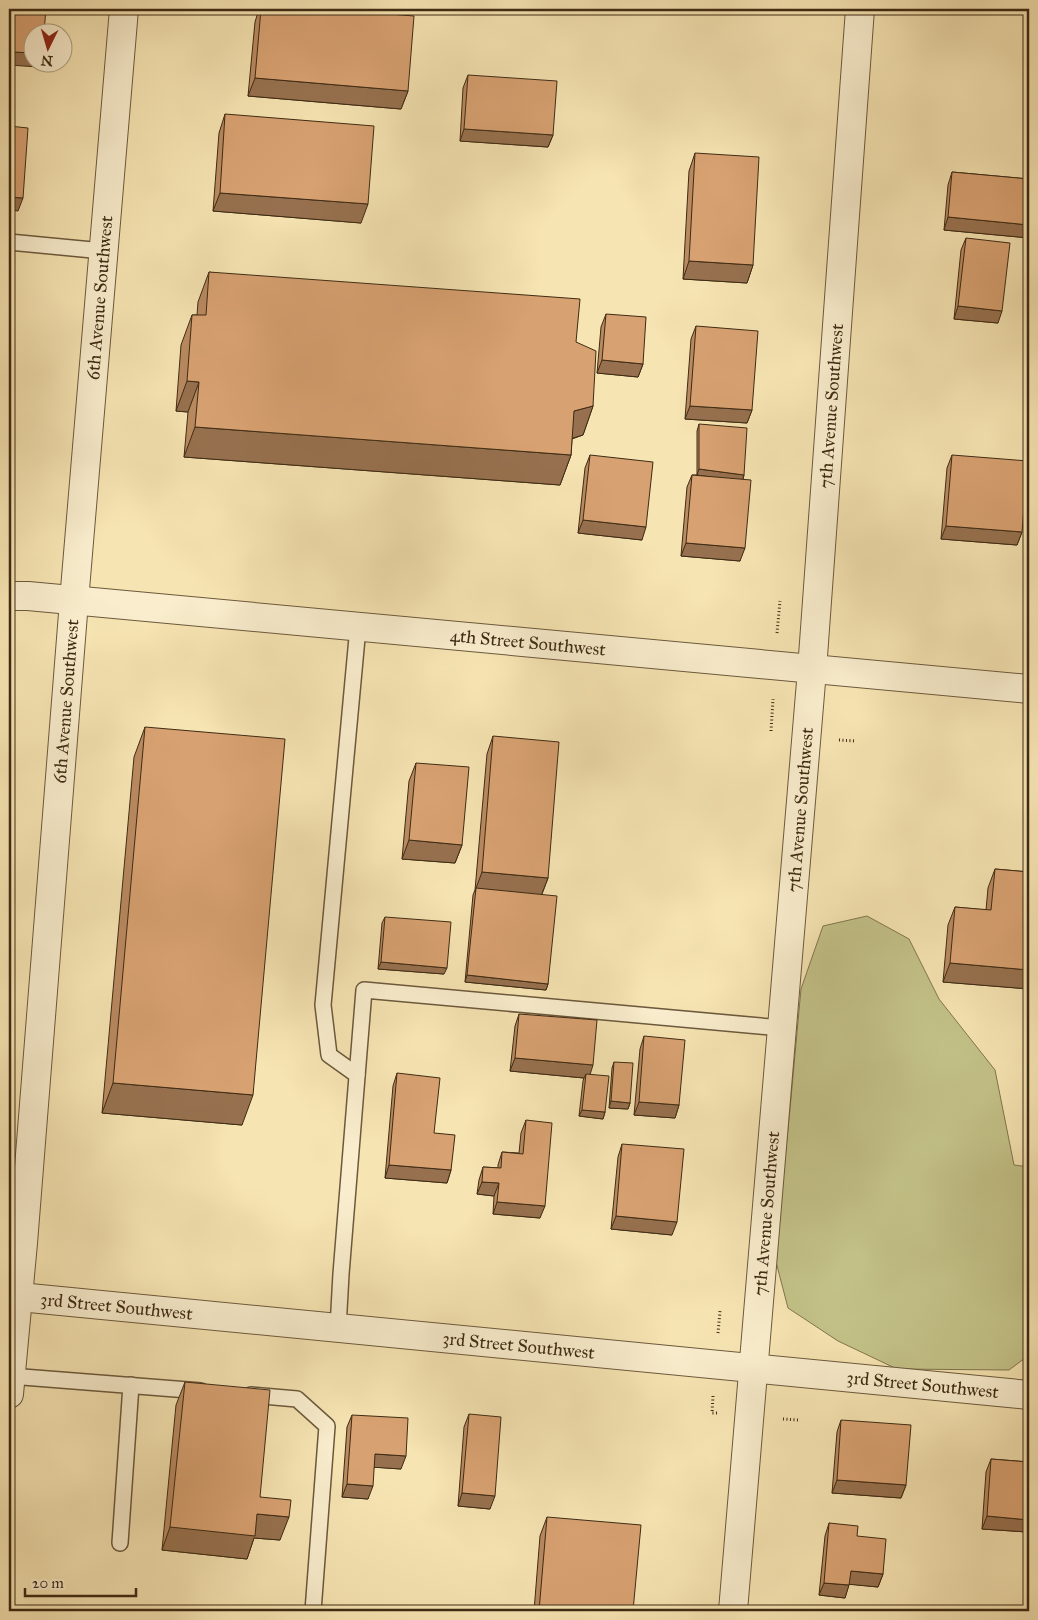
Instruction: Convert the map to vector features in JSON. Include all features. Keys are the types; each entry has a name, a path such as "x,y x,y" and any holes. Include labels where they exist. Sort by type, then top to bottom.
{"street":[{"name":"6th Avenue Southwest","path":"10,1385 13,1296 124,9"},
{"name":"7th Avenue Southwest","path":"733,1611 812,670 860,9"},
{"name":"4th Street Southwest","path":"15,595 1029,689"},
{"name":"3rd Street Southwest","path":"13,1296 1029,1395"}],"lane":[{"path":"9,242 103,251"},
{"path":"357,1075 329,1055 323,1005 358,627"},
{"path":"338,1328 364,990 782,1028"},
{"path":"10,1385 131,1385 219,1392"},
{"path":"120,1543 131,1385"},
{"path":"238,1394 296,1399 327,1426 313,1611"}],"shaded area":[{"path":"867,916 909,939 939,999 995,1070 1014,1165 1029,1167 1029,1355 1009,1370 897,1369 838,1341 788,1308 775,1258 801,989 823,926"}],"building":[{"path":"9,9 46,9 45,22 22,22 22,52 14,52 11,84 9,84"},
{"path":"261,9 328,9 414,16 408,91 255,78"},
{"path":"468,75 557,81 553,135 464,129"},
{"path":"225,114 374,126 368,204 220,193"},
{"path":"9,126 28,128 23,198 9,197"},
{"path":"695,153 759,157 753,265 689,261"},
{"path":"952,172 1029,179 1029,225 948,217"},
{"path":"966,238 1010,243 1002,311 958,306"},
{"path":"209,272 580,299 576,342 596,351 593,406 574,411 571,455 195,427 199,382 187,381 192,315 206,315"},
{"path":"606,314 646,317 643,364 602,360"},
{"path":"696,326 758,331 752,410 690,406"},
{"path":"699,424 747,428 744,475 699,469"},
{"path":"590,455 653,462 646,527 583,520"},
{"path":"952,455 1028,461 1022,532 946,526"},
{"path":"692,475 751,480 745,548 686,543"},
{"path":"145,727 285,739 253,1095 113,1083"},
{"path":"493,736 559,742 548,878 482,872"},
{"path":"416,763 469,767 462,845 409,840"},
{"path":"995,869 1029,872 1029,970 950,963 955,907 991,910"},
{"path":"476,888 557,896 548,984 467,975"},
{"path":"385,917 451,922 447,968 381,962"},
{"path":"519,1014 597,1020 593,1065 515,1058"},
{"path":"644,1036 685,1040 679,1105 639,1102"},
{"path":"614,1062 633,1063 630,1103 611,1101"},
{"path":"397,1073 440,1078 434,1133 455,1135 451,1170 389,1165"},
{"path":"586,1074 609,1076 605,1112 582,1110"},
{"path":"526,1120 552,1123 545,1206 497,1202 499,1183 482,1182 483,1167 501,1168 502,1152 523,1154"},
{"path":"622,1144 684,1149 677,1222 616,1216"},
{"path":"185,1382 270,1390 260,1497 291,1500 289,1517 257,1514 255,1536 170,1527"},
{"path":"469,1414 501,1417 495,1496 462,1493"},
{"path":"352,1415 408,1418 406,1456 375,1454 373,1486 347,1484"},
{"path":"841,1420 911,1425 906,1485 837,1480"},
{"path":"991,1459 1029,1462 1029,1520 987,1516"},
{"path":"547,1517 641,1525 633,1611 539,1611"},
{"path":"829,1523 858,1526 857,1536 886,1539 883,1574 851,1571 849,1585 824,1583"}]}
